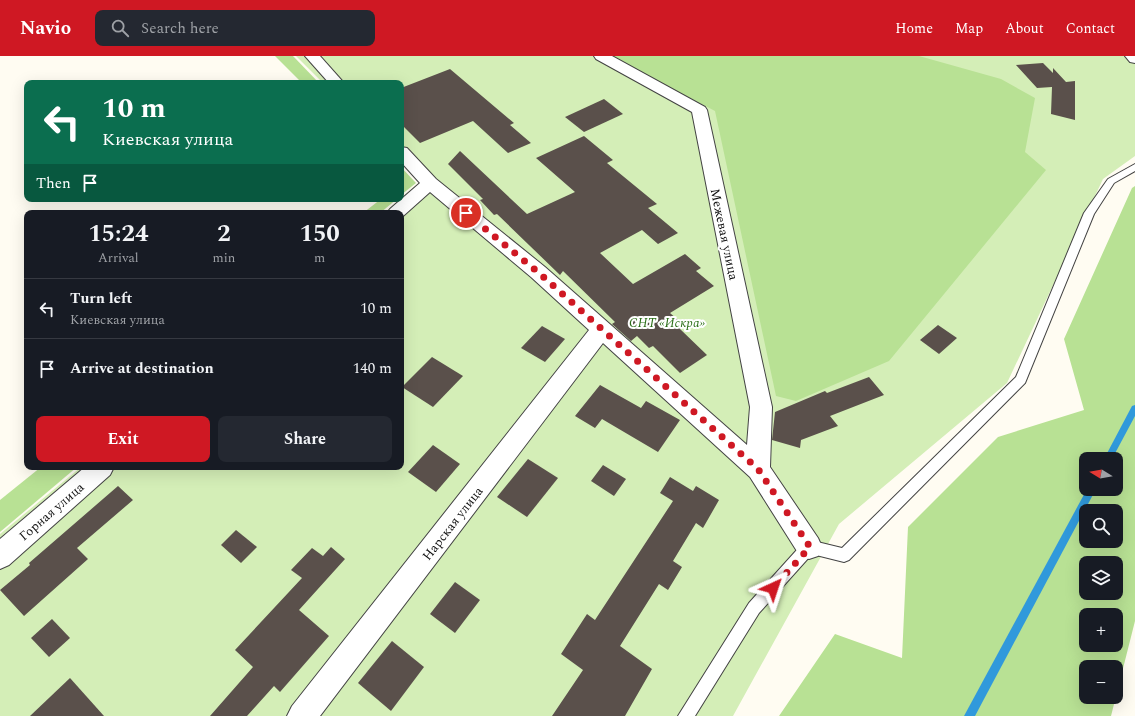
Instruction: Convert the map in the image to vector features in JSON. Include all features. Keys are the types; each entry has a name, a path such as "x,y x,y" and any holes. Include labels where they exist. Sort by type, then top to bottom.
{"street":[{"path":"312,56 334,80"},
{"name":"Межевая улица","path":"601,56 699,110 761,407 758,469"},
{"path":"1132,56 1135,59"},
{"path":"404,155 430,183 538,272 758,469 810,547"},
{"path":"399,210 430,183"},
{"name":"Нарская улица","path":"302,716 602,329"},
{"name":"Горная улица","path":"0,556 99,470"}],"lane":[{"path":"686,716 754,608 810,547 844,555 1020,380 1088,212 1111,181 1135,166"}],"green space":[{"path":"275,56 293,56 316,80 299,80"},
{"name":"СНТ «Искра»","path":"296,56 1135,56 1135,156 1103,179 1007,383 839,524 733,716 0,716 0,534 77,470 404,470 404,210 387,210 397,202 404,202 404,196 421,181 404,164 404,80 320,80"},
{"path":"610,56 919,56 1001,79 1035,98 1025,152 1046,170 889,361 796,401 776,396 715,111"},
{"path":"404,170 416,183 404,193"},
{"path":"1135,186 1135,621 1123,668 1123,660 1079,660 1079,704 1114,704 1111,716 779,716 835,634 902,658 908,527 998,437 1084,410 1064,339 1132,188"},
{"path":"377,202 393,202 384,210 367,210"},
{"path":"37,470 73,470 0,532 0,500"}],"building":[{"path":"1043,63 1053,73 1053,68 1066,82 1075,81 1075,120 1051,114 1052,87 1037,88 1016,65"},
{"path":"450,69 514,123 510,125 531,143 508,153 473,121 420,143 404,127 404,87"},
{"path":"604,99 623,114 584,132 565,117"},
{"path":"584,136 613,160 607,163 657,204 648,208 678,233 658,244 642,230 600,253 633,284 685,254 701,268 696,271 714,286 670,313 685,326 680,329 707,355 680,373 653,346 649,348 637,336 631,341 612,324 615,322 563,271 560,275 497,214 494,215 480,200 483,199 448,164 460,151 527,214 575,192 536,158"},
{"path":"938,325 957,338 939,354 920,340"},
{"path":"542,326 565,339 545,362 521,348"},
{"path":"432,357 463,376 433,407 404,388 404,385"},
{"path":"869,377 884,395 830,416 838,426 801,440 800,448 772,440 775,412 825,391 827,393"},
{"path":"600,385 641,408 646,401 680,420 658,452 602,419 595,428 575,416"},
{"path":"433,445 460,464 436,492 408,472"},
{"path":"528,459 558,478 527,517 497,497"},
{"path":"603,465 626,479 614,496 591,481"},
{"path":"670,477 693,491 696,486 719,500 703,528 696,523 673,561 682,567 668,590 659,584 620,646 652,669 625,716 552,716 583,670 561,654 587,614 595,620 673,501 660,493"},
{"path":"118,486 133,500 77,548 88,559 24,616 0,590"},
{"path":"236,530 257,547 241,563 221,545"},
{"path":"331,547 345,559 299,610 329,636 280,692 274,686 247,716 210,716 253,667 235,650 302,578 291,570 312,548 323,556"},
{"path":"455,582 480,600 455,633 430,614"},
{"path":"52,619 70,638 49,657 31,638"},
{"path":"392,641 424,667 391,711 358,683"},
{"path":"70,678 104,716 30,716"}],"waterway":[{"path":"1112,452 1135,408"},
{"path":"969,716 1088,496"}],"route":[{"path":"466,213 538,272 758,469 810,547 773,588"}]}
